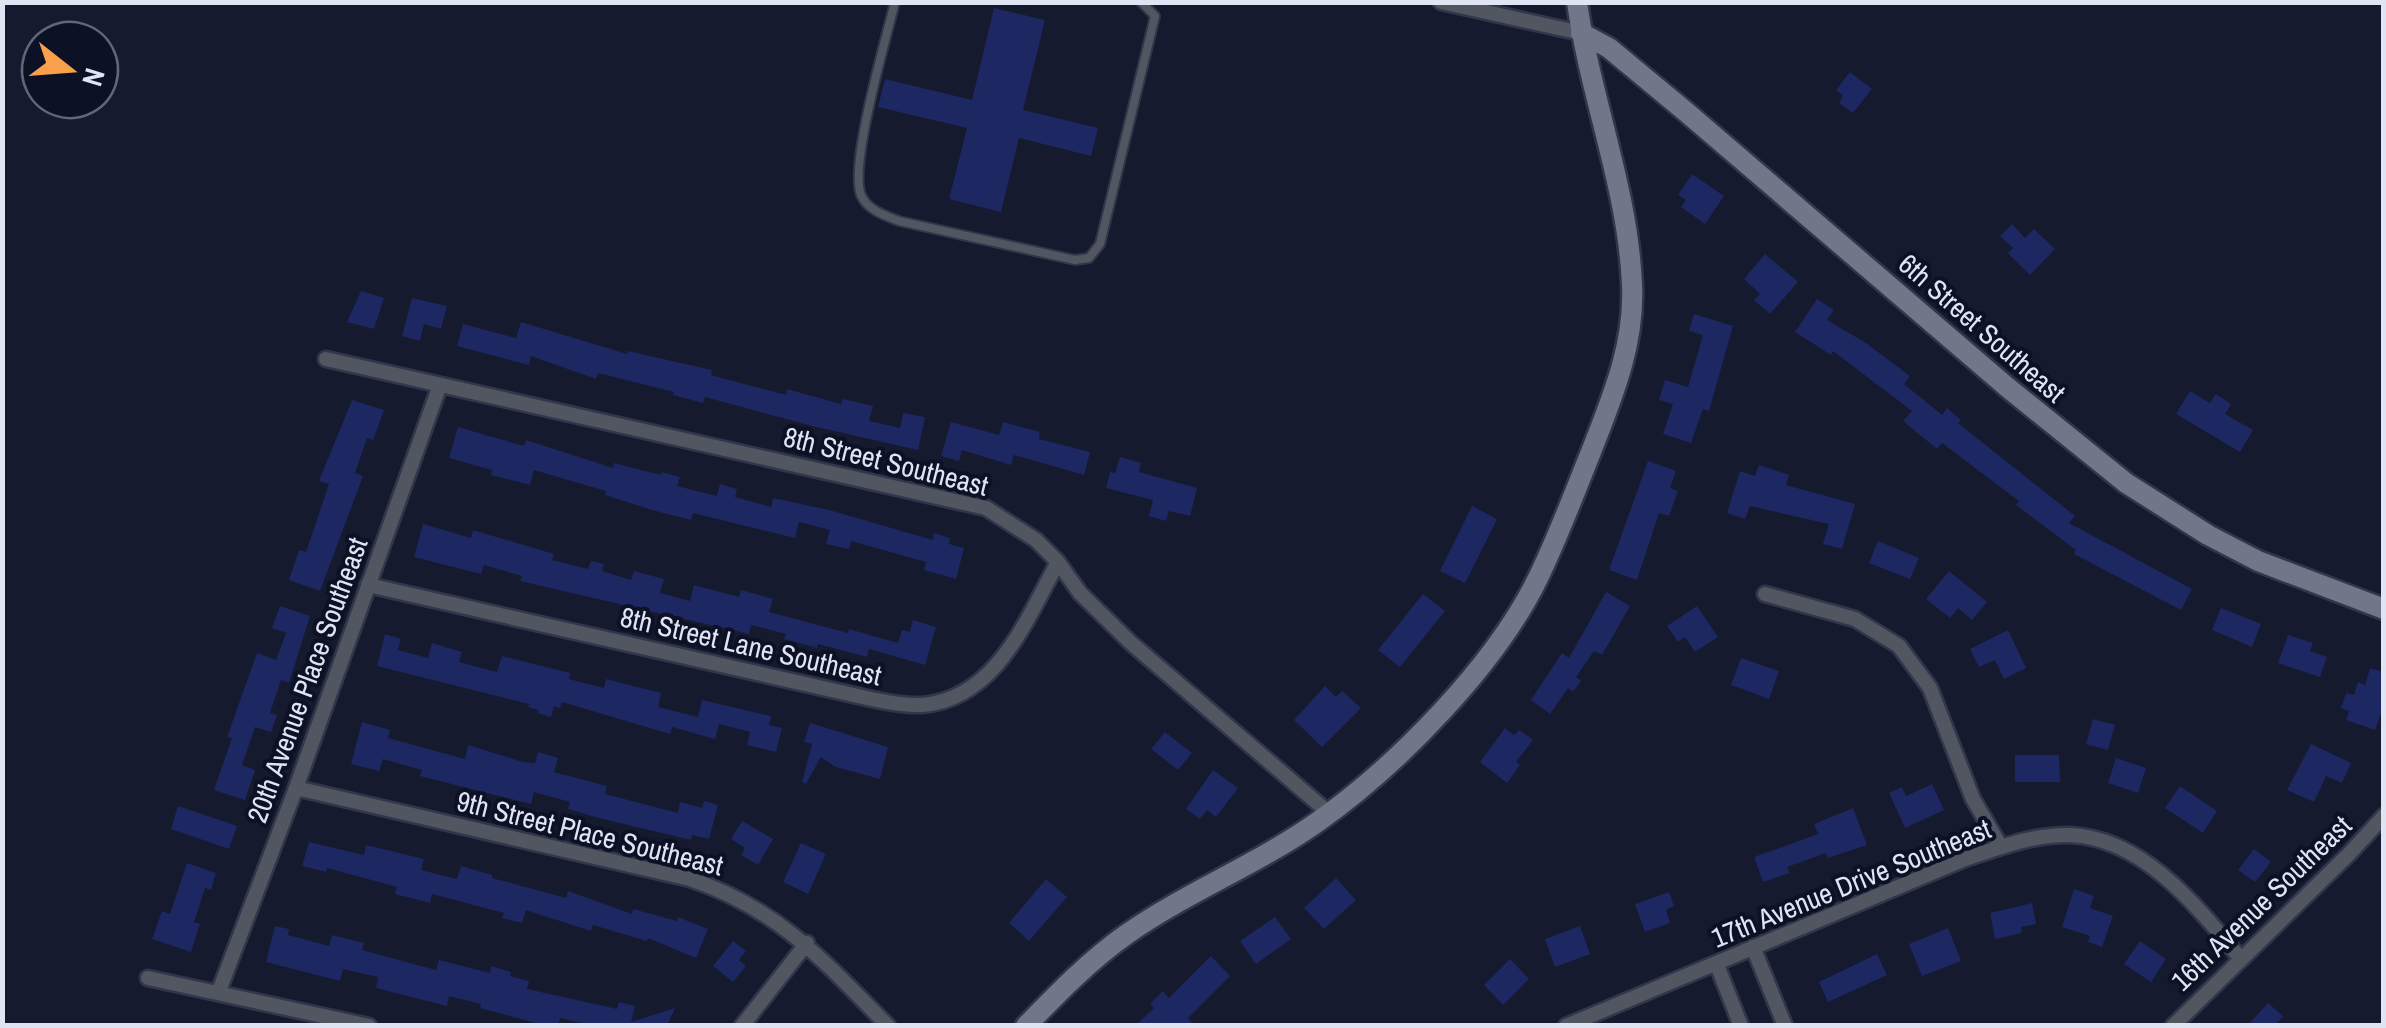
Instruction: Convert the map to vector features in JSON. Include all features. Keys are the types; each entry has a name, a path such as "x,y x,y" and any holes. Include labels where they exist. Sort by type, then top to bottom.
{"street":[{"path":"1441,2 1581,33"},
{"path":"1026,1026 1096,958 1129,932 1279,847 1329,813 1439,714 1522,608 1570,506 1627,350 1632,285 1623,213 1577,2"},
{"name":"6th Street Southeast","path":"1581,33 1609,48 2044,418 2126,483 2196,528 2258,561 2384,609"},
{"name":"8th Street Southeast","path":"326,359 986,508 1010,522 1058,562 1080,593 1131,643 1329,813"},
{"name":"20th Avenue Place Southeast","path":"219,991 440,385"},
{"name":"8th Street Lane Southeast","path":"368,585 867,698 920,705 958,694 997,667 1058,562"},
{"path":"1765,594 1855,619 1900,646 1930,688 1973,799 2001,846"},
{"name":"9th Street Place Southeast","path":"296,788 690,879 746,902 807,943 888,1026"},
{"name":"16th Avenue Southeast","path":"2173,1026 2384,816"},
{"name":"17th Avenue Drive Southeast","path":"1566,1026 2001,846 2068,835 2120,847 2182,892 2240,958"},
{"path":"742,1026 807,943"},
{"path":"1754,947 1785,1026"},
{"path":"1717,964 1741,1026"},
{"path":"148,978 369,1026"}],"lane":[{"path":"895,2 859,166 862,196 878,213 899,221 1075,260 1089,258 1100,244 1155,16 1142,2"}],"building":[{"path":"994,8 1045,20 1023,110 1098,128 1091,156 1019,138 1001,212 949,199 967,128 878,107 885,79 972,100"},
{"path":"1850,72 1872,89 1853,113 1839,103 1843,96 1836,90"},
{"path":"1692,174 1724,196 1705,224 1681,207 1686,200 1678,195"},
{"path":"2012,224 2025,238 2034,229 2055,249 2030,275 2008,253 2013,248 2000,236"},
{"path":"1765,254 1798,282 1770,314 1754,300 1760,294 1744,279"},
{"path":"361,291 384,298 374,329 347,322"},
{"path":"412,298 447,306 441,329 424,324 420,341 402,336"},
{"path":"1817,299 1834,310 1827,320 1910,376 1904,384 1942,415 1947,408 1961,420 1958,423 2075,516 2069,523 2192,589 2181,610 2074,554 2076,550 2016,505 2019,501 1942,443 1937,449 1903,421 1912,411 1833,351 1831,355 1795,332"},
{"path":"1694,314 1733,326 1709,411 1703,409 1691,443 1663,434 1673,404 1659,400 1665,380 1688,387 1703,335 1689,331"},
{"path":"521,322 627,354 628,351 712,370 711,375 786,395 787,389 841,404 843,399 873,406 869,421 900,428 903,413 925,417 918,450 705,397 703,403 598,373 596,379 531,356 529,365 457,346 463,324 516,338"},
{"path":"2190,391 2210,403 2216,394 2231,404 2225,414 2253,430 2240,452 2176,414"},
{"path":"352,400 384,410 373,440 367,438 355,473 363,476 320,591 289,580 299,550 306,552 329,484 319,481"},
{"path":"951,422 999,435 1003,422 1040,432 1039,439 1090,452 1084,475 1014,455 1011,465 962,450 959,461 941,456"},
{"path":"458,427 524,446 526,440 613,468 614,463 661,475 662,472 680,477 677,486 717,496 720,484 737,489 735,497 771,507 773,498 933,540 934,533 950,538 949,544 964,548 956,579 924,570 926,562 851,541 849,549 826,544 830,530 799,522 795,538 693,513 691,520 652,510 605,495 606,491 534,470 530,485 491,475 492,470 449,458"},
{"path":"1120,457 1141,463 1139,472 1197,488 1190,516 1169,511 1166,521 1149,516 1153,500 1106,488"},
{"path":"1648,461 1676,471 1670,488 1678,491 1669,516 1659,513 1637,580 1609,570"},
{"path":"1759,465 1789,475 1786,485 1855,504 1842,549 1823,544 1829,524 1750,506 1745,519 1727,513 1740,471 1755,476"},
{"path":"1472,506 1497,519 1465,583 1440,571"},
{"path":"423,524 471,538 473,530 554,554 552,560 588,569 591,561 604,564 602,571 631,580 634,571 664,579 660,593 690,601 694,585 739,597 741,590 773,599 769,612 848,633 849,629 898,643 902,630 910,632 913,620 936,627 925,665 869,649 867,657 818,644 817,648 784,639 786,634 751,625 749,634 520,581 522,576 484,565 481,574 414,557"},
{"path":"1878,541 1919,558 1910,579 1869,563"},
{"path":"1949,571 1987,602 1972,620 1958,608 1950,618 1926,599"},
{"path":"1606,592 1630,606 1602,655 1594,651 1576,677 1581,681 1573,692 1568,688 1550,714 1531,700 1562,653 1569,658"},
{"path":"1423,594 1445,611 1400,667 1378,650"},
{"path":"280,606 310,616 289,683 281,680 270,713 277,715 271,732 255,727 242,765 255,770 245,800 214,790 232,738 227,737 257,653 276,660 286,633 272,628"},
{"path":"1697,606 1718,637 1695,652 1685,637 1678,642 1667,626"},
{"path":"2221,608 2261,624 2252,647 2212,630"},
{"path":"2008,630 2026,668 2004,679 1995,660 1979,667 1970,649"},
{"path":"385,634 401,639 398,650 428,658 432,643 462,652 459,662 497,672 502,656 570,673 569,679 604,688 606,679 661,693 658,707 698,717 702,700 771,716 769,725 782,728 776,752 747,745 750,732 719,724 715,739 672,727 670,734 562,702 560,708 554,706 551,717 537,713 529,704 377,666"},
{"path":"2288,635 2313,643 2310,651 2327,657 2320,677 2278,663"},
{"path":"1741,658 1779,671 1769,699 1731,685"},
{"path":"2370,668 2384,672 2384,705 2375,730 2346,720 2349,711 2341,708 2346,693 2354,695 2358,682 2365,685"},
{"path":"1325,686 1336,697 1342,691 1361,708 1322,747 1294,720"},
{"path":"2093,719 2115,725 2108,750 2086,744"},
{"path":"362,722 390,730 388,738 465,759 468,745 523,762 535,763 538,752 558,758 554,772 607,786 605,794 678,813 680,802 702,808 704,801 718,805 709,839 692,835 691,840 599,818 568,809 570,802 534,792 531,804 420,776 422,770 383,759 379,771 351,764"},
{"path":"810,723 888,747 880,779 836,767 821,757 806,784 802,782 812,744 804,742"},
{"path":"1505,728 1514,735 1519,730 1533,740 1516,762 1520,765 1507,783 1480,762"},
{"path":"1165,732 1192,753 1178,770 1151,749"},
{"path":"2311,744 2351,763 2342,783 2326,776 2314,802 2287,790"},
{"path":"2015,755 2059,755 2060,782 2015,782"},
{"path":"2116,758 2146,768 2138,793 2108,783"},
{"path":"1213,770 1238,788 1216,817 1207,810 1200,819 1186,809"},
{"path":"1932,784 1944,810 1905,828 1889,793 1902,787 1906,796"},
{"path":"2180,786 2217,811 2203,833 2165,808"},
{"path":"178,806 237,826 229,849 171,829"},
{"path":"1853,808 1867,845 1828,858 1826,853 1787,867 1790,873 1763,882 1754,857 1818,834 1814,824"},
{"path":"742,821 773,839 758,865 741,855 745,848 731,839"},
{"path":"309,842 364,855 366,845 424,859 421,870 457,879 461,866 566,898 568,891 632,914 633,909 677,921 678,917 708,929 696,958 648,938 647,941 593,925 591,931 526,910 522,923 502,918 504,913 432,894 430,903 395,894 397,887 327,868 326,872 302,866"},
{"path":"801,843 826,854 808,894 783,882"},
{"path":"2254,849 2271,862 2255,882 2238,870"},
{"path":"187,863 216,873 211,890 205,888 194,922 200,924 191,952 152,939 162,911 170,914"},
{"path":"1336,878 1356,900 1324,929 1304,908"},
{"path":"1046,879 1067,897 1029,941 1009,923"},
{"path":"2074,889 2094,896 2090,908 2113,916 2102,947 2088,942 2090,936 2062,927"},
{"path":"1669,892 1674,906 1666,910 1670,923 1645,932 1635,904"},
{"path":"2032,903 2036,924 2021,927 2022,933 1995,939 1990,913"},
{"path":"1275,917 1291,939 1256,964 1240,941"},
{"path":"275,926 289,929 288,935 329,946 332,935 364,943 362,950 436,970 439,960 490,973 491,966 529,981 527,989 617,1009 619,1002 635,1006 631,1022 675,1008 667,1026 594,1026 560,1018 558,1026 547,1026 449,996 447,1006 376,988 378,977 343,969 340,981 266,962"},
{"path":"1580,926 1590,954 1555,967 1545,939"},
{"path":"1948,928 1961,961 1922,976 1909,944"},
{"path":"733,941 746,951 739,960 746,966 733,982 713,966"},
{"path":"2140,941 2166,959 2151,982 2124,964"},
{"path":"1877,954 1887,975 1828,1002 1819,982"},
{"path":"1211,956 1230,976 1188,1018 1195,1026 1135,1026 1154,1008 1150,1004 1163,991 1169,998"},
{"path":"1510,959 1529,979 1503,1005 1484,985"},
{"path":"2268,1003 2283,1016 2275,1026 2247,1026"}]}
